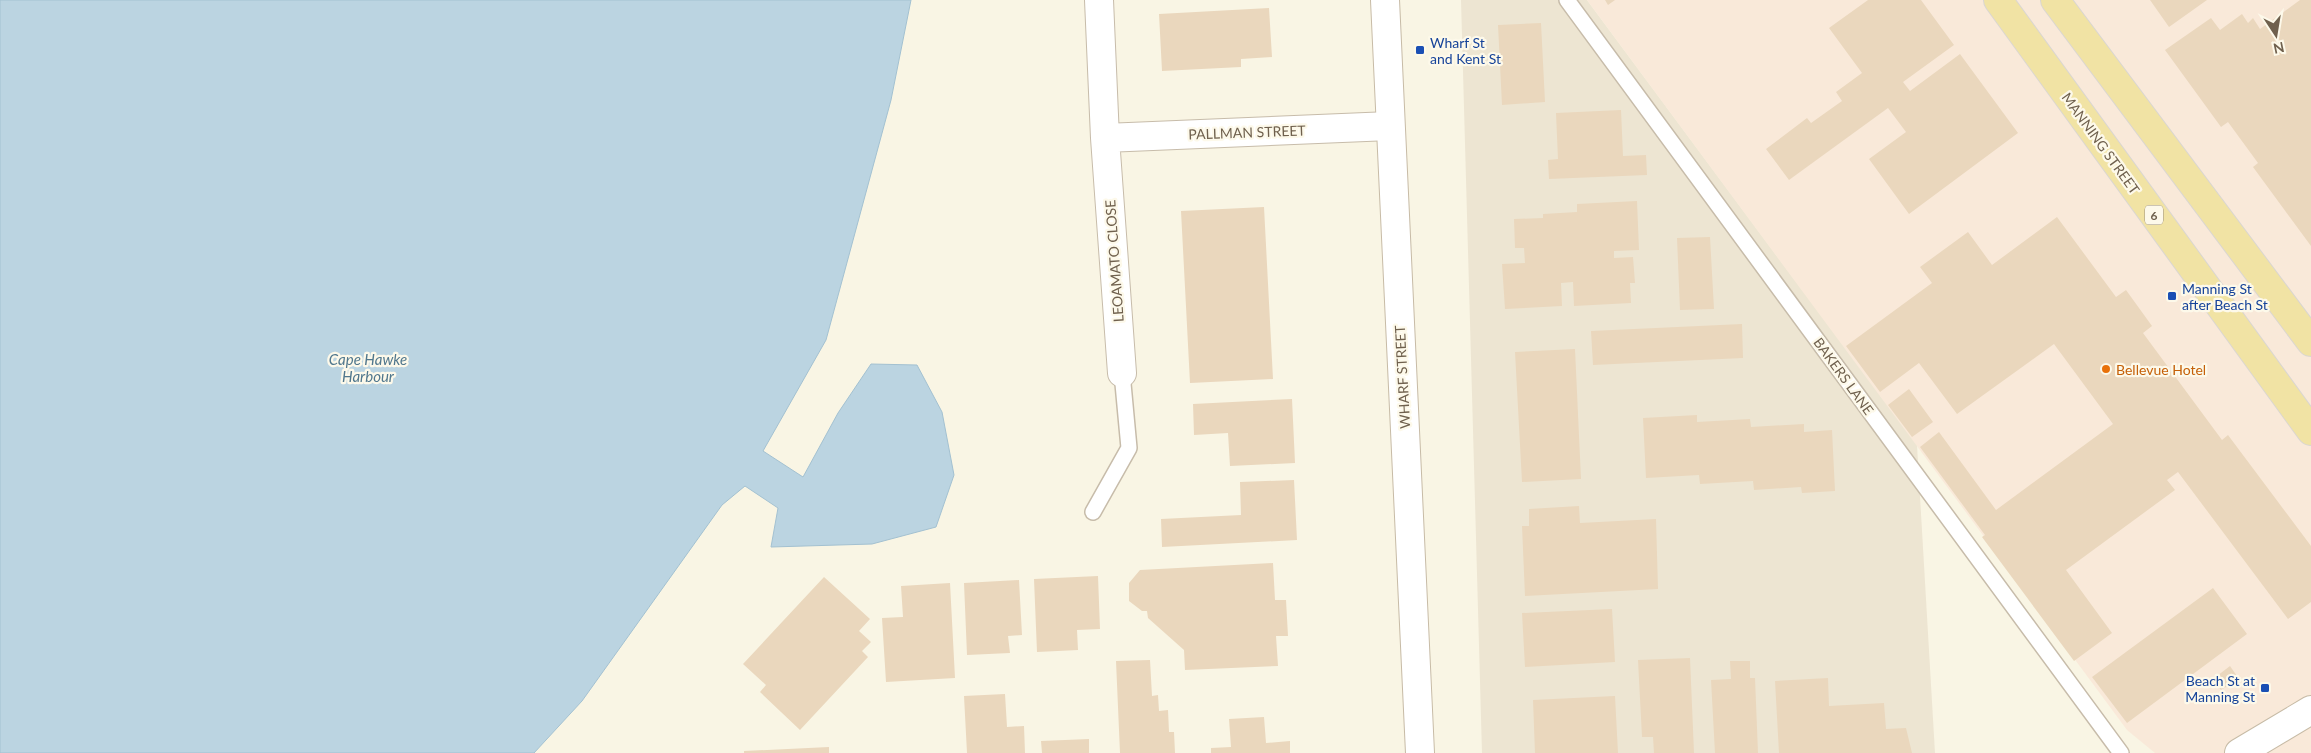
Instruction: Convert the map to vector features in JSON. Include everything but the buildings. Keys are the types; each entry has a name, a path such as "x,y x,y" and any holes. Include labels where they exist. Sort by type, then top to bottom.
{"main road":[{"name":"MANNING STREET","path":"1998,0 2311,431"},
{"path":"2055,0 2311,342"}],"street":[{"name":"LEOAMATO CLOSE","path":"1099,0 1105,138 1122,373"},
{"name":"WHARF STREET","path":"1385,0 1420,753"},
{"name":"PALLMAN STREET","path":"1105,138 1390,126"},
{"path":"2239,753 2311,710"}],"lane":[{"name":"BAKERS LANE","path":"1567,0 2121,753"},
{"name":"LEOAMATO CLOSE","path":"1093,512 1129,448 1122,373"}],"shaded area":[{"path":"1461,0 1587,0 1917,445 1935,753 1482,753"},
{"path":"1587,0 2311,0 2311,753 2155,753 2127,730"}],"water":[{"name":"Cape Hawke Harbour","path":"0,0 911,0 891,100 826,340 763,451 803,477 838,413 871,364 917,365 942,412 954,475 936,527 872,544 771,547 778,508 745,486 722,505 582,701 534,753 0,753"}],"place":[{"name":"Wharf St and Kent St","path":"1420,50"},
{"name":"Manning St after Beach St","path":"2172,296"},
{"name":"Bellevue Hotel","path":"2106,369"},
{"name":"Beach St at Manning St","path":"2265,688"}]}
